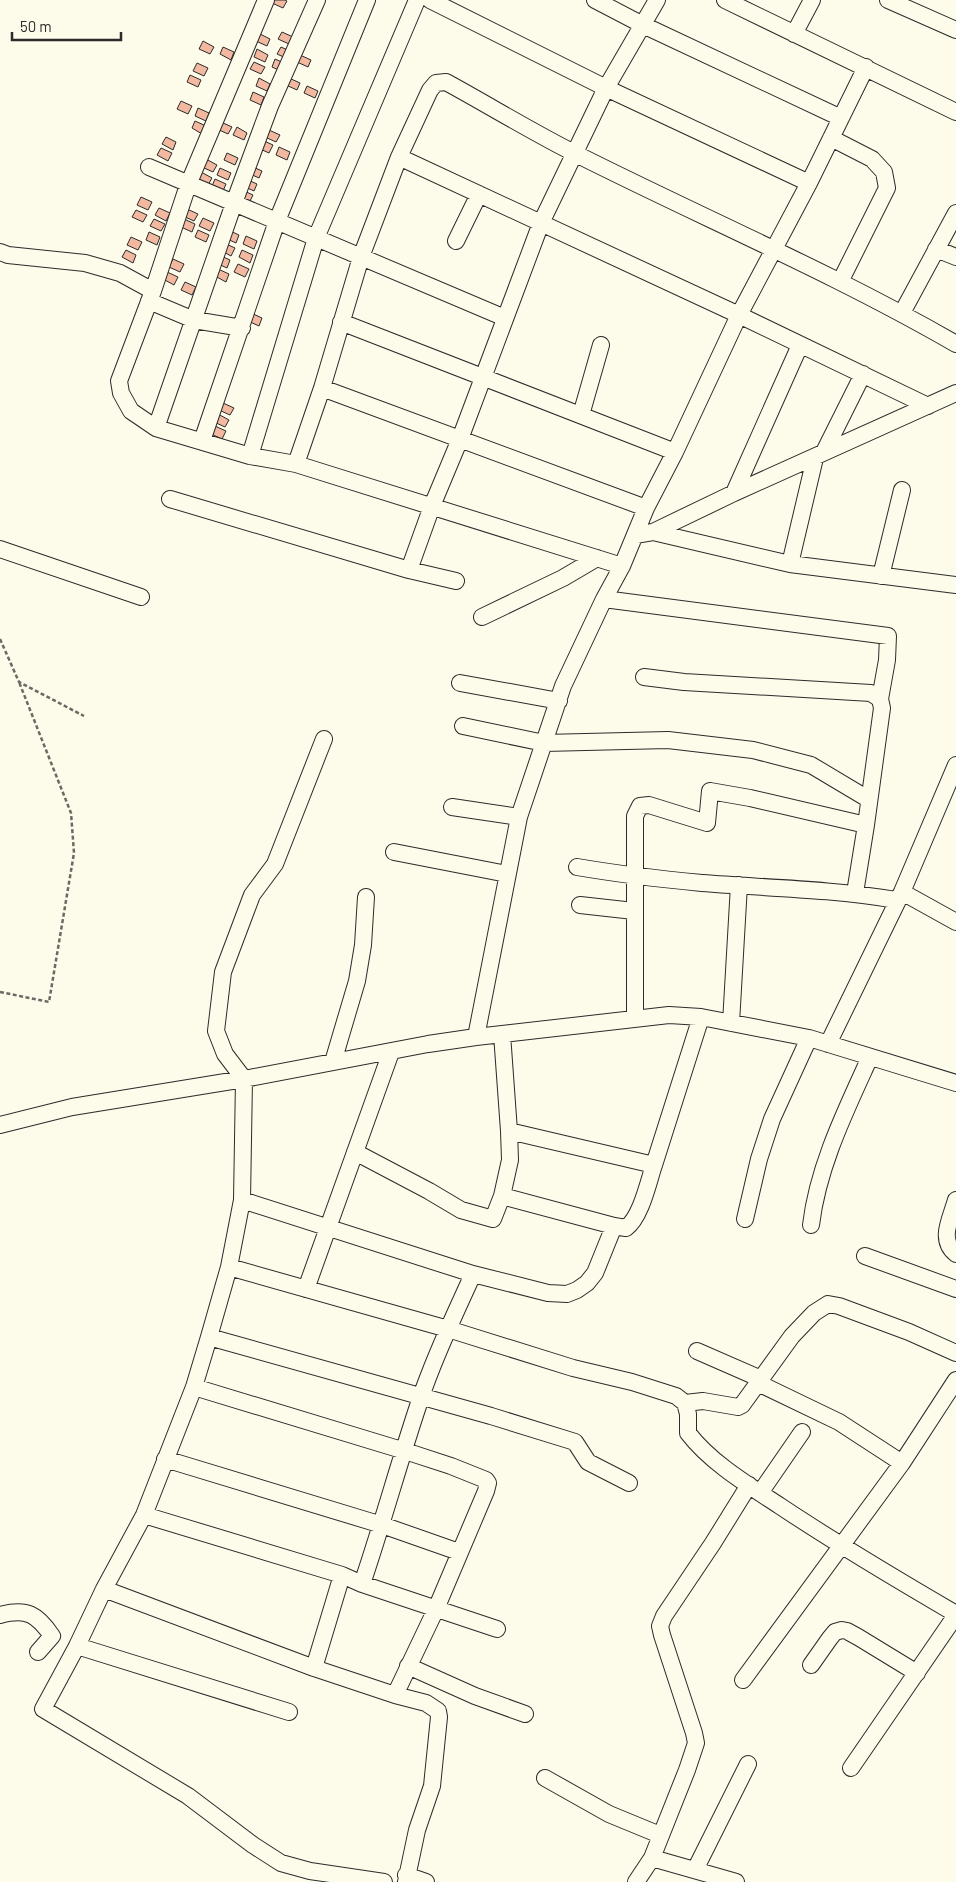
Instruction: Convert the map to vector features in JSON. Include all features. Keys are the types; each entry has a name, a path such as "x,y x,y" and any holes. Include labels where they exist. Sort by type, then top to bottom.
{"street":[{"path":"266,0 188,185 151,296 119,382 121,393 131,411 156,428 250,456 296,464 622,566"},
{"path":"156,428 234,203 270,106 317,0"},
{"path":"202,441 277,222 367,0"},
{"path":"250,456 316,238 417,0"},
{"path":"430,0 606,88 809,183"},
{"path":"595,0 643,25 841,118"},
{"path":"408,570 460,439 541,223 606,88 657,0"},
{"path":"725,0 956,112"},
{"path":"794,34 812,0"},
{"path":"888,0 956,30"},
{"path":"476,1037 519,817 563,686 604,599 622,566 646,508 675,452 739,315 809,183 866,68"},
{"path":"296,464 322,388 360,257 399,157 430,90 436,83 446,82 575,153 774,248 902,313 956,344"},
{"path":"831,138 872,159 884,172 887,188 840,282"},
{"path":"399,157 739,315 928,406"},
{"path":"149,167 505,318"},
{"path":"456,241 479,194"},
{"path":"902,313 956,212"},
{"path":"936,249 956,257"},
{"path":"0,252 8,255 85,263 120,273 151,296 194,320 242,328"},
{"path":"341,322 675,452"},
{"path":"581,415 601,345"},
{"path":"734,493 800,345"},
{"path":"790,564 820,455 862,374"},
{"path":"322,388 646,508"},
{"path":"635,535 653,532 734,493 956,393"},
{"path":"881,576 902,490"},
{"path":"170,499 408,570 456,582"},
{"path":"653,532 790,564 956,585"},
{"path":"0,549 142,597"},
{"path":"482,617 563,578 597,558"},
{"path":"604,599 888,636 887,660 880,699 882,708 868,799 866,825 854,893"},
{"path":"644,677 684,682 871,693 880,699"},
{"path":"460,683 559,701"},
{"path":"463,726 544,743 668,740 753,750 811,765 868,799"},
{"path":"324,739 274,864 252,895 224,972 216,1031 225,1054 244,1079 242,1200 229,1267 209,1337 194,1387 144,1515 43,1709 188,1796 253,1845 281,1863 310,1871 384,1882"},
{"path":"828,1044 899,896 956,765"},
{"path":"635,1019 635,816 640,806 649,805 707,823 710,791 750,798 866,825"},
{"path":"452,807 519,817"},
{"path":"394,852 507,874"},
{"path":"577,867 635,876 899,896 956,922"},
{"path":"731,1023 739,885"},
{"path":"333,1062 357,981 363,945 366,897"},
{"path":"580,905 634,911"},
{"path":"0,1125 72,1107 244,1079 476,1037 669,1015 702,1018 809,1038 956,1084"},
{"path":"502,1196 614,1226 626,1228 632,1224 642,1201 702,1018"},
{"path":"355,1152 461,1210 492,1219 502,1196 510,1160 510,1131 502,1034"},
{"path":"745,1219 759,1159 772,1119 809,1038"},
{"path":"306,1289 391,1052"},
{"path":"811,1225 814,1201 820,1180 843,1118 870,1057"},
{"path":"510,1131 654,1165"},
{"path":"242,1200 473,1274 548,1293 567,1294 587,1283 595,1273 614,1226"},
{"path":"956,1200 946,1231 950,1250 956,1254"},
{"path":"865,1256 956,1289"},
{"path":"229,1267 448,1329 573,1368 676,1396 685,1404 688,1414 688,1432 703,1451 755,1489 841,1546 956,1614 850,1768"},
{"path":"362,1584 422,1396 448,1329 473,1274"},
{"path":"685,1404 703,1401 738,1407 746,1401 792,1336 814,1313 828,1304 839,1306 909,1332 956,1353"},
{"path":"209,1337 422,1396 575,1442 588,1462 629,1483"},
{"path":"697,1351 839,1422 902,1463"},
{"path":"743,1680 902,1463 956,1380"},
{"path":"194,1387 405,1451 486,1480 488,1484 436,1609 395,1695"},
{"path":"636,1882 652,1858 688,1770 696,1743 660,1626 664,1616 713,1543 802,1432"},
{"path":"165,1459 382,1524 459,1552"},
{"path":"144,1515 342,1575 362,1584 497,1629"},
{"path":"314,1668 342,1575"},
{"path":"104,1589 314,1668 395,1695 426,1703 438,1711 432,1786 417,1830 406,1878 426,1882"},
{"path":"0,1615 26,1612 42,1620 52,1636 38,1652"},
{"path":"811,1665 835,1632 842,1630 848,1631 916,1673"},
{"path":"77,1646 289,1712"},
{"path":"408,1666 475,1696 525,1714"},
{"path":"695,1870 748,1764"},
{"path":"545,1778 609,1814 660,1835"},
{"path":"652,1858 736,1882"}],"path":[{"path":"0,639 71,813 74,853 49,1002 0,992"},
{"path":"19,682 84,716"}],"building":[{"path":"274,0 287,1 283,8 272,3"},
{"path":"282,32 293,37 289,44 278,39"},
{"path":"260,34 270,39 267,46 256,41"},
{"path":"203,41 214,47 210,54 199,49"},
{"path":"223,47 234,52 231,60 220,54"},
{"path":"281,47 292,52 288,59 277,54"},
{"path":"257,49 268,55 265,62 254,57"},
{"path":"300,55 311,60 308,67 297,62"},
{"path":"275,59 286,64 283,72 272,67"},
{"path":"254,62 265,67 261,74 250,69"},
{"path":"197,63 208,68 204,76 193,71"},
{"path":"190,75 201,80 198,87 187,82"},
{"path":"259,78 270,84 267,91 256,86"},
{"path":"289,78 300,83 297,90 286,85"},
{"path":"307,86 318,91 315,98 304,93"},
{"path":"253,92 264,97 261,105 250,100"},
{"path":"181,101 192,106 188,114 177,109"},
{"path":"198,108 209,113 206,121 195,116"},
{"path":"195,121 206,126 202,134 192,128"},
{"path":"221,122 232,127 228,134 217,129"},
{"path":"237,127 247,133 244,140 233,135"},
{"path":"269,130 280,135 276,142 265,137"},
{"path":"166,137 176,142 173,150 162,144"},
{"path":"262,140 273,145 269,153 258,148"},
{"path":"279,147 290,152 287,160 276,155"},
{"path":"161,148 172,153 168,161 157,155"},
{"path":"227,153 238,158 235,165 224,160"},
{"path":"206,159 217,165 213,172 202,167"},
{"path":"251,166 262,171 259,178 248,173"},
{"path":"220,168 231,173 228,180 217,175"},
{"path":"201,172 212,178 208,185 197,180"},
{"path":"215,179 226,184 223,191 212,186"},
{"path":"246,179 257,184 254,191 243,186"},
{"path":"242,190 253,195 249,203 238,198"},
{"path":"141,197 152,202 148,210 137,205"},
{"path":"159,208 170,213 166,221 155,215"},
{"path":"187,209 198,214 194,221 183,216"},
{"path":"136,210 147,215 143,222 132,217"},
{"path":"203,218 214,223 210,231 199,226"},
{"path":"154,219 165,224 161,231 150,226"},
{"path":"184,219 195,224 192,232 181,227"},
{"path":"198,230 209,235 206,242 195,237"},
{"path":"228,230 239,235 236,243 225,238"},
{"path":"149,232 160,237 157,245 146,240"},
{"path":"246,236 257,241 254,249 243,244"},
{"path":"131,237 142,242 138,250 127,245"},
{"path":"224,243 235,248 231,256 220,250"},
{"path":"126,250 136,255 133,263 122,257"},
{"path":"242,250 253,255 250,263 239,257"},
{"path":"219,255 230,260 227,268 216,263"},
{"path":"173,259 184,264 180,272 169,267"},
{"path":"238,264 249,269 245,277 234,272"},
{"path":"218,269 229,274 226,282 215,276"},
{"path":"167,272 178,277 174,285 163,279"},
{"path":"185,282 196,287 192,295 181,290"},
{"path":"251,313 262,318 259,326 248,321"},
{"path":"223,403 234,408 230,415 219,410"},
{"path":"218,414 229,420 225,427 214,422"},
{"path":"215,426 226,431 222,439 211,434"}]}
